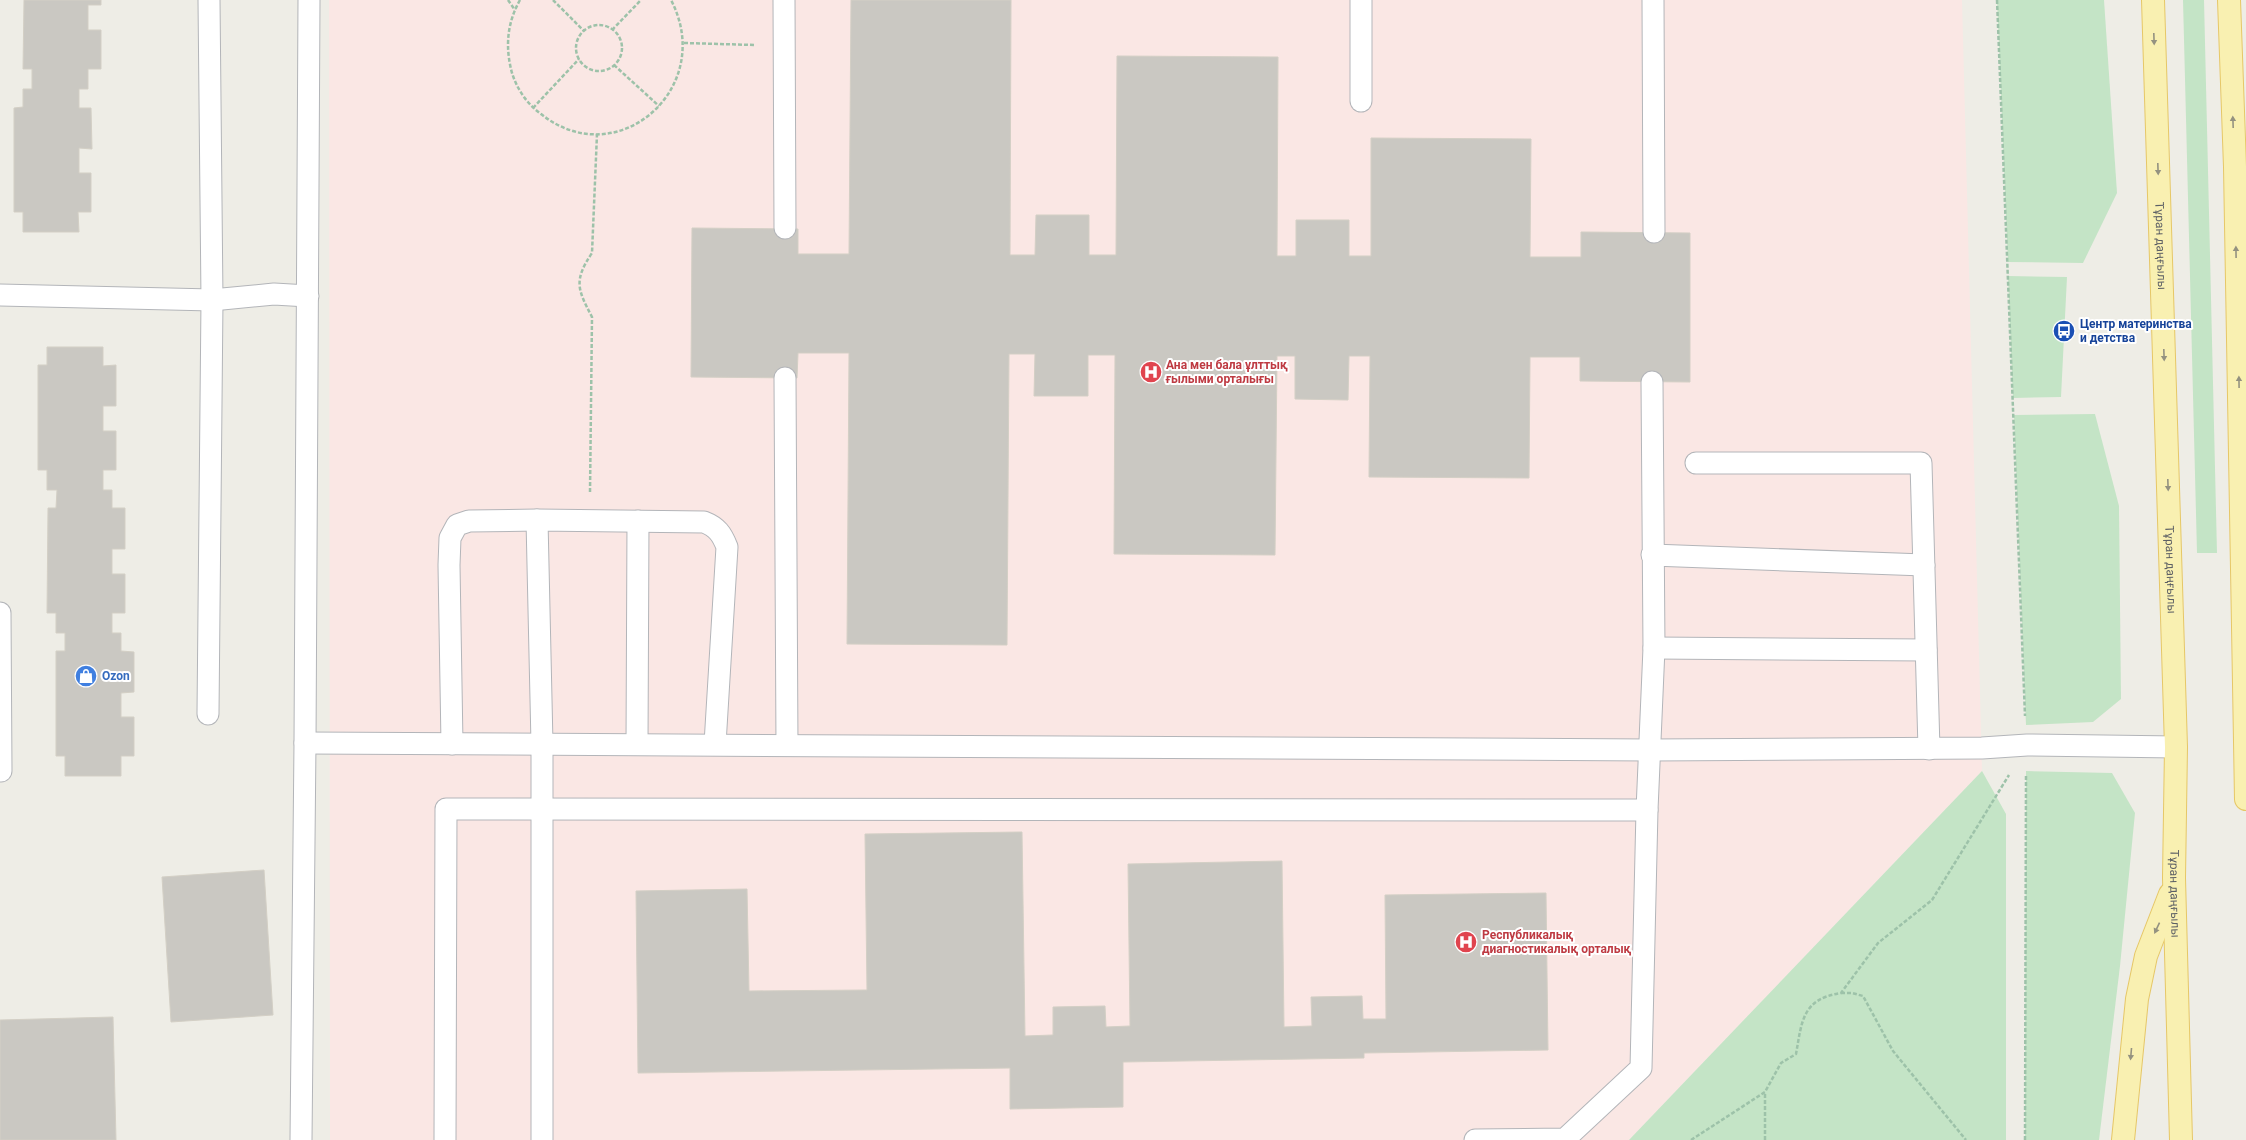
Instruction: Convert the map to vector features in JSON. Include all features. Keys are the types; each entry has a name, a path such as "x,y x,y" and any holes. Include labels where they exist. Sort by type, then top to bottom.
{"main road":[{"name":"Тұран даңғылы","path":"2153,0 2176,747 2174,878 2181,1140"},
{"path":"2229,0 2235,167 2246,799"},
{"path":"2123,1140 2137,999 2146,956 2168,904 2174,878"}],"lane":[{"path":"208,714 212,300 209,0"},
{"path":"301,1140 305,743 309,0"},
{"path":"784,0 785,228"},
{"path":"1361,0 1361,102"},
{"path":"1653,0 1654,232"},
{"path":"0,294 212,300 274,294 308,296"},
{"path":"785,378 787,745"},
{"path":"1474,1140 1565,1139 1641,1068 1647,810 1651,750 1654,648 1652,555 1652,382"},
{"path":"1696,464 1921,463 1929,749"},
{"path":"537,520 542,744 542,1140"},
{"path":"452,744 449,565 450,538 457,525 468,521 537,520 704,522 713,525 722,534 727,547 716,744"},
{"path":"637,744 638,521"},
{"path":"1652,555 1924,565"},
{"path":"0,613 1,772"},
{"path":"1654,648 1926,650"},
{"path":"305,743 1651,750 1929,749 2026,745 2176,747"},
{"path":"445,1140 446,809 1647,810"}],"path":[{"path":"508,0 515,10"},
{"path":"520,0 509,27 507,44 509,62 519,90 533,108 562,128 597,134 614,132 631,127 646,118 670,93 678,77 684,43 682,27 671,0"},
{"path":"553,0 584,31"},
{"path":"612,30 641,0"},
{"path":"1998,0 2026,745 2025,1140"},
{"path":"603,25 612,30 619,38 622,47 620,57 614,65 605,70 595,70 585,66 579,59 576,49 578,39 584,31 593,26 603,25"},
{"path":"684,43 784,45"},
{"path":"533,108 579,59"},
{"path":"614,65 659,106"},
{"path":"590,521 592,317 582,298 578,284 584,264 592,253 597,134"},
{"path":"1841,993 1878,943 1932,900 2026,745"},
{"path":"1691,1140 1765,1092 1781,1063 1796,1054 1802,1020 1807,1010 1822,998 1841,993 1852,993 1863,996 1893,1051 1966,1140"},
{"path":"1765,1092 1765,1140"}],"shaded area":[{"name":"Ана мен бала ұлттық ғылыми орталығы","path":"329,0 1962,0 1982,771 1629,1140 330,1140"}],"green space":[{"path":"1997,0 2104,0 2117,193 2083,263 2008,262"},
{"path":"2183,0 2204,0 2217,553 2197,553"},
{"path":"2008,276 2067,277 2061,397 2013,398"},
{"path":"2095,414 2119,506 2121,699 2093,722 2026,725 2014,415"},
{"path":"1982,771 2006,814 2006,1140 1629,1140"},
{"path":"2026,771 2112,773 2135,813 2120,966 2099,1140 2025,1140"}],"building":[{"path":"24,0 101,0 101,5 88,5 88,30 101,30 101,69 88,69 88,89 79,89 79,108 91,108 92,149 79,148 79,173 91,173 91,212 78,212 79,232 23,232 23,212 14,212 14,108 23,107 23,89 32,89 32,69 23,69"},
{"path":"851,0 1011,0 1010,255 1035,255 1036,215 1089,215 1089,255 1116,255 1117,56 1278,57 1277,256 1296,256 1296,220 1349,220 1349,256 1371,256 1371,138 1531,139 1530,257 1581,257 1581,232 1690,233 1690,382 1580,381 1580,357 1530,357 1529,478 1369,477 1370,356 1349,356 1348,400 1295,399 1295,356 1277,356 1275,555 1114,554 1115,355 1088,355 1088,396 1034,396 1035,354 1009,354 1007,645 847,644 849,353 798,353 797,378 691,377 692,228 798,229 798,254 849,254"},
{"path":"47,347 103,347 103,366 116,365 116,406 103,406 103,431 116,431 116,470 103,470 103,490 112,490 112,508 125,508 125,549 112,549 112,574 125,574 125,613 112,613 112,633 121,633 121,651 134,652 134,692 121,693 121,717 134,717 134,756 121,756 121,776 65,776 65,756 56,756 56,651 65,651 65,633 56,633 56,613 47,613 48,508 56,508 57,490 47,490 47,470 38,470 38,365 47,365"},
{"name":"Республикалық диагностикалық орталық","path":"1022,832 1025,1036 1053,1035 1053,1007 1105,1006 1106,1027 1130,1026 1128,864 1282,861 1284,1027 1312,1026 1311,997 1362,996 1363,1019 1386,1019 1385,895 1546,893 1548,1050 1364,1053 1364,1058 1123,1062 1123,1107 1010,1109 1010,1068 638,1073 636,891 747,889 749,991 867,990 865,834"},
{"path":"264,870 273,1015 171,1022 162,877"},
{"path":"113,1017 116,1140 0,1140 0,1020"}],"place":[{"name":"Центр материнства и детства","path":"2064,331"},
{"name":"Ана мен бала ұлттық ғылыми орталығы","path":"1151,372"},
{"name":"Ozon","path":"86,676"},
{"name":"Республикалық диагностикалық орталық","path":"1466,942"}]}
